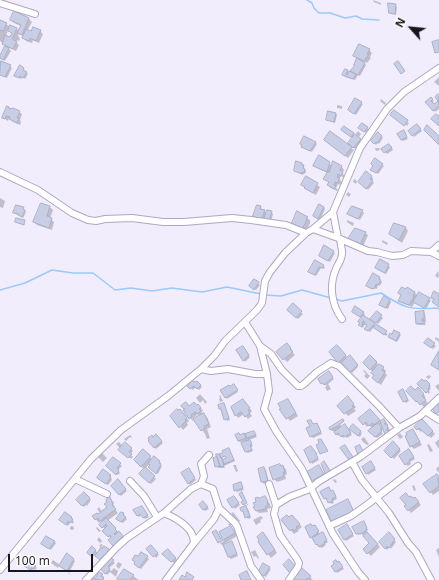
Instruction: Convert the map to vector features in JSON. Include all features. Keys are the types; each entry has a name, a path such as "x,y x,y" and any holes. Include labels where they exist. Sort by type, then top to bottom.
{"street":[{"path":"0,3 35,14"},
{"path":"1,568 91,459 121,430 202,369 225,341 257,310 262,303 265,281 270,272 285,253 306,233 333,212 360,148 387,109 404,92 439,68"},
{"path":"0,172 38,190 72,213 88,220 96,221 132,218 163,222 184,222 232,218 286,225 306,233"},
{"path":"333,212 342,254 333,279 332,293 335,308 342,319"},
{"path":"313,229 368,251 392,256 403,255 411,251 431,252 439,256"},
{"path":"431,252 439,245"},
{"path":"244,322 260,346 267,374 270,391 264,409 276,431 302,469 310,489 350,560 365,580"},
{"path":"260,346 271,354 282,370 298,386 304,384 317,372 331,363 339,366 399,428"},
{"path":"202,369 211,371 228,369 255,374 267,374"},
{"path":"276,505 289,497 310,489 318,482 352,462 399,428 406,425 439,398"},
{"path":"425,411 439,420"},
{"path":"86,580 126,538 164,513 191,489 201,484 204,476 201,464 209,455"},
{"path":"352,462 355,470 389,513 408,543 416,552 431,580"},
{"path":"330,526 351,516 418,466"},
{"path":"75,479 107,494"},
{"path":"130,481 144,496 157,517"},
{"path":"201,484 213,489 219,508 236,523 251,566 261,580"},
{"path":"269,484 276,505 274,514 280,535 299,563 289,580"},
{"path":"166,580 214,519 219,508"},
{"path":"164,513 185,526 194,538 194,543"}],"building":[{"path":"388,3 396,4 395,14 389,13"},
{"path":"14,11 29,18 22,35 17,33 21,25 10,20"},
{"path":"0,20 7,23 3,31 0,30"},
{"path":"10,25 17,28 13,40 17,41 13,49 2,44 5,35 10,37 12,33 8,31"},
{"path":"33,27 41,30 36,41 30,38 29,41 22,38 26,29 31,31"},
{"path":"439,40 439,52 435,53 432,42"},
{"path":"359,44 370,49 367,54 369,54 364,61 353,56"},
{"path":"5,46 9,48 3,60 0,56"},
{"path":"357,58 365,63 358,75 350,71 355,65"},
{"path":"1,61 11,65 5,77 0,75"},
{"path":"398,61 405,71 401,74 394,64"},
{"path":"20,65 24,68 23,70 27,72 23,78 20,76 19,78 14,76"},
{"path":"345,69 348,70 347,75 349,71 356,74 353,79 342,75"},
{"path":"438,94 439,106 433,111 425,102 431,97 433,99 431,101 434,104 438,101 435,97"},
{"path":"355,98 362,102 354,114 348,110"},
{"path":"7,106 9,109 13,108 20,111 17,118 19,118 17,123 9,119 10,117 6,116 5,119 2,118"},
{"path":"394,110 408,120 404,126 390,115"},
{"path":"328,111 336,113 334,122 326,120"},
{"path":"436,114 439,116 439,126 431,119"},
{"path":"362,123 368,127 364,132 358,128"},
{"path":"417,124 421,129 412,136 408,131"},
{"path":"427,125 439,136 439,145 424,130"},
{"path":"344,126 354,133 351,137 341,130"},
{"path":"404,130 407,137 401,140 397,134"},
{"path":"330,131 352,147 345,156 324,140"},
{"path":"378,132 382,136 377,143 376,142 374,144 371,141"},
{"path":"355,134 361,139 353,148 348,143"},
{"path":"304,136 316,142 310,151 301,147 302,145 300,144"},
{"path":"389,144 392,148 384,153 381,149"},
{"path":"319,155 330,162 327,172 313,166"},
{"path":"375,158 383,164 376,173 370,170 373,166 371,164"},
{"path":"296,161 304,165 304,173 302,172 302,174 294,171"},
{"path":"333,161 342,166 340,170 343,172 341,176 338,174 337,177 340,178 337,183 335,182 334,185 336,186 334,189 327,185 329,182 323,179 328,171 329,172"},
{"path":"366,171 372,176 370,179 373,180 366,189 358,182"},
{"path":"306,176 318,183 313,193 301,185"},
{"path":"41,203 50,206 47,216 52,218 49,228 33,222"},
{"path":"319,204 324,207 318,219 313,216"},
{"path":"16,205 24,207 23,209 25,210 22,217 13,213"},
{"path":"257,205 261,206 260,209 265,210 262,218 260,219 253,216"},
{"path":"352,206 363,210 358,219 347,214"},
{"path":"267,210 272,211 269,221 264,219"},
{"path":"297,211 308,217 302,229 292,223"},
{"path":"16,218 25,220 24,225 15,222"},
{"path":"394,223 406,227 399,240 389,234"},
{"path":"355,228 366,232 360,245 348,239"},
{"path":"324,245 334,251 328,261 319,256"},
{"path":"380,259 389,264 385,273 375,268"},
{"path":"315,260 324,265 322,268 319,267 315,275 308,272"},
{"path":"373,273 380,277 379,279 381,280 378,285 376,284 375,288 372,289 366,286"},
{"path":"254,279 259,282 254,290 249,286"},
{"path":"402,287 406,289 407,287 415,292 409,305 398,301 401,295 398,293"},
{"path":"434,291 439,294 439,307 432,302 434,299 431,298"},
{"path":"419,292 430,298 424,308 413,302"},
{"path":"384,296 390,300 386,308 379,305"},
{"path":"293,303 302,311 296,318 287,310"},
{"path":"355,306 364,312 360,317 352,312"},
{"path":"377,311 382,315 376,323 370,319"},
{"path":"424,311 424,319 422,319 422,321 425,321 425,323 416,324 415,312"},
{"path":"363,315 375,323 368,331 364,329 367,325 364,324 365,322 363,321 362,327 358,325 360,323 358,322"},
{"path":"376,324 387,331 384,335 374,328"},
{"path":"394,330 400,333 396,341 388,337"},
{"path":"428,338 435,343 431,348 424,343"},
{"path":"287,343 293,352 283,360 276,352"},
{"path":"337,345 346,355 338,363 329,352"},
{"path":"243,346 249,355 243,361 236,350"},
{"path":"439,351 439,370 431,365"},
{"path":"350,355 358,365 350,372 341,363"},
{"path":"370,355 377,362 370,370 363,363"},
{"path":"379,364 384,367 382,370 385,372 378,383 372,378 374,375 371,373"},
{"path":"329,371 333,377 324,385 323,383 321,384 318,379"},
{"path":"422,379 424,381 426,380 430,384 428,388 429,390 426,393 417,384"},
{"path":"193,381 197,381 201,385 197,389 194,386 190,389 187,386"},
{"path":"234,384 238,390 225,398 220,390"},
{"path":"411,386 415,390 418,387 424,394 422,396 426,400 420,405 406,391"},
{"path":"403,389 408,400 403,402 398,392"},
{"path":"348,396 354,404 352,406 354,407 344,414 337,406"},
{"path":"243,399 250,408 248,410 250,413 245,417 241,412 235,416 231,407"},
{"path":"288,399 296,413 286,419 279,409 281,409 278,404"},
{"path":"186,402 189,406 194,402 197,405 198,404 201,411 197,414 195,412 189,419 183,410 185,409 181,406"},
{"path":"224,403 229,418 224,420 221,409 219,409 218,405"},
{"path":"439,403 439,412 436,414 432,408"},
{"path":"177,409 180,409 187,418 179,428 170,416"},
{"path":"370,409 380,420 374,425 373,423 369,426 366,422 363,425 358,419"},
{"path":"204,413 209,424 204,426 205,428 201,431 193,419"},
{"path":"343,419 344,421 340,425 330,430 329,428"},
{"path":"384,419 386,423 384,424 387,424 388,428 387,431 390,430 391,432 385,435 380,421"},
{"path":"422,419 433,431 428,436 419,428 417,430 414,427"},
{"path":"311,420 313,424 317,423 321,432 310,437 306,428 310,426 307,421"},
{"path":"378,423 382,428 380,429 382,431 375,437 368,431"},
{"path":"345,424 351,433 344,437 343,435 341,437 338,433 336,435 334,432"},
{"path":"353,424 361,431 358,436 349,429"},
{"path":"413,429 420,442 410,447 405,436 407,435 406,433"},
{"path":"254,431 256,435 247,438 245,434"},
{"path":"239,433 240,435 244,433 246,438 238,441 235,435"},
{"path":"156,434 162,441 154,448 148,441 148,438 152,435 153,437"},
{"path":"321,439 328,451 320,454 316,445 319,443 318,440"},
{"path":"250,440 252,450 245,452 241,443"},
{"path":"393,441 400,449 391,458 384,451"},
{"path":"125,442 132,448 129,452 132,454 128,458 118,450"},
{"path":"345,445 353,457 349,460 340,448"},
{"path":"360,445 363,451 358,455 355,447"},
{"path":"311,446 318,458 310,463 304,450"},
{"path":"229,448 234,460 224,464 222,460 226,458 225,456 221,458 219,454 223,453 222,451"},
{"path":"143,449 151,456 141,467 134,460"},
{"path":"409,449 414,457 405,465 399,456"},
{"path":"216,454 219,454 222,458 224,466 221,467"},
{"path":"154,456 160,461 159,463 161,464 156,474 148,467 150,465 148,464"},
{"path":"113,457 121,463 117,468 119,470 116,475 106,466"},
{"path":"217,457 220,466 215,467 213,458"},
{"path":"324,461 331,472 326,475 321,464"},
{"path":"371,461 375,468 366,474 362,467"},
{"path":"280,464 281,466 283,465 285,472 283,472 284,476 273,480 269,468"},
{"path":"319,465 324,474 312,481 307,472"},
{"path":"145,467 155,476 149,483 139,474"},
{"path":"264,467 268,481 261,482 258,469"},
{"path":"189,468 195,478 188,484 181,473"},
{"path":"103,469 111,475 109,476 111,477 106,484 97,478"},
{"path":"437,474 439,477 439,486 430,493 423,484"},
{"path":"118,479 126,489 119,495 111,486"},
{"path":"241,482 243,488 234,491 233,485"},
{"path":"329,487 331,491 333,490 336,497 332,499 333,501 328,503 326,498 324,499 320,492"},
{"path":"84,492 90,498 82,506 76,500"},
{"path":"242,492 247,503 243,505 241,502 243,501 239,494"},
{"path":"406,493 409,497 415,497 419,502 408,511 404,506 406,505 400,498"},
{"path":"234,496 239,503 232,508 227,500"},
{"path":"265,496 268,501 268,505 265,507 266,509 256,511 253,507 255,506 253,503 256,502 255,498"},
{"path":"110,497 113,504 112,505 116,509 100,521 98,518 95,520 92,516 97,513 98,514 107,507 104,504"},
{"path":"348,499 354,512 332,523 326,510"},
{"path":"203,501 208,507 203,510 199,505"},
{"path":"142,506 148,515 143,518 140,514 137,516 133,510"},
{"path":"246,506 250,516 245,518 243,511 241,511 240,508"},
{"path":"65,512 73,519 70,523 68,521 66,525 59,520"},
{"path":"121,512 124,513 123,515 126,517 121,522 116,519"},
{"path":"287,515 289,517 292,515 300,524 294,531 293,529 290,531 281,520"},
{"path":"106,518 116,528 115,529 117,531 114,534 115,535 119,531 123,536 113,546 108,540 111,537 110,535 108,537 102,531 107,526 106,524 102,528 99,525"},
{"path":"364,521 367,528 366,531 356,534 352,527"},
{"path":"311,524 312,526 315,525 319,531 310,538 305,527"},
{"path":"347,524 353,534 344,540 338,530"},
{"path":"231,526 235,533 218,543 212,532 216,530 221,539 222,538 219,532"},
{"path":"263,532 275,550 267,555 258,542 259,540 257,537"},
{"path":"323,532 327,540 319,547 312,538"},
{"path":"367,532 378,544 367,554 363,549 369,543 363,536"},
{"path":"389,532 395,539 389,548 387,546 385,549 379,542"},
{"path":"46,536 55,541 49,549 41,544"},
{"path":"232,541 237,554 228,557 223,545"},
{"path":"151,545 158,553 153,557 146,549"},
{"path":"92,546 96,550 91,556 87,553"},
{"path":"104,546 109,549 105,556 104,555 100,560 95,556 101,547 102,548"},
{"path":"168,549 176,558 171,562 162,554"},
{"path":"141,552 148,556 139,568 132,560 135,555 138,556"},
{"path":"67,553 74,559 67,571 59,566"},
{"path":"110,557 114,560 108,566 110,569 105,574 99,567"},
{"path":"289,559 296,567 290,573 283,565"},
{"path":"27,560 36,566 33,569 31,568 30,570 23,565"},
{"path":"336,560 337,562 339,561 343,567 335,572 331,566"},
{"path":"263,563 270,567 264,576 258,573"},
{"path":"302,568 311,576 309,579 292,580"},
{"path":"124,569 134,575 130,580 117,579"},
{"path":"247,571 251,580 241,580 239,575"},
{"path":"99,572 103,574 101,576 104,578 102,580 91,579 93,577 95,578"},
{"path":"187,572 194,577 192,580 179,580 182,575 185,577"}],"waterway":[{"path":"307,0 312,3 314,8 319,13 330,13 345,18 356,16 362,19 379,20"},
{"path":"0,290 25,283 52,270 73,273 93,273 115,290 131,288 152,291 172,288 202,292 227,287 261,294"},
{"path":"265,295 281,296 302,290 331,298"},
{"path":"335,299 342,301 381,293 407,307 439,309"}]}
